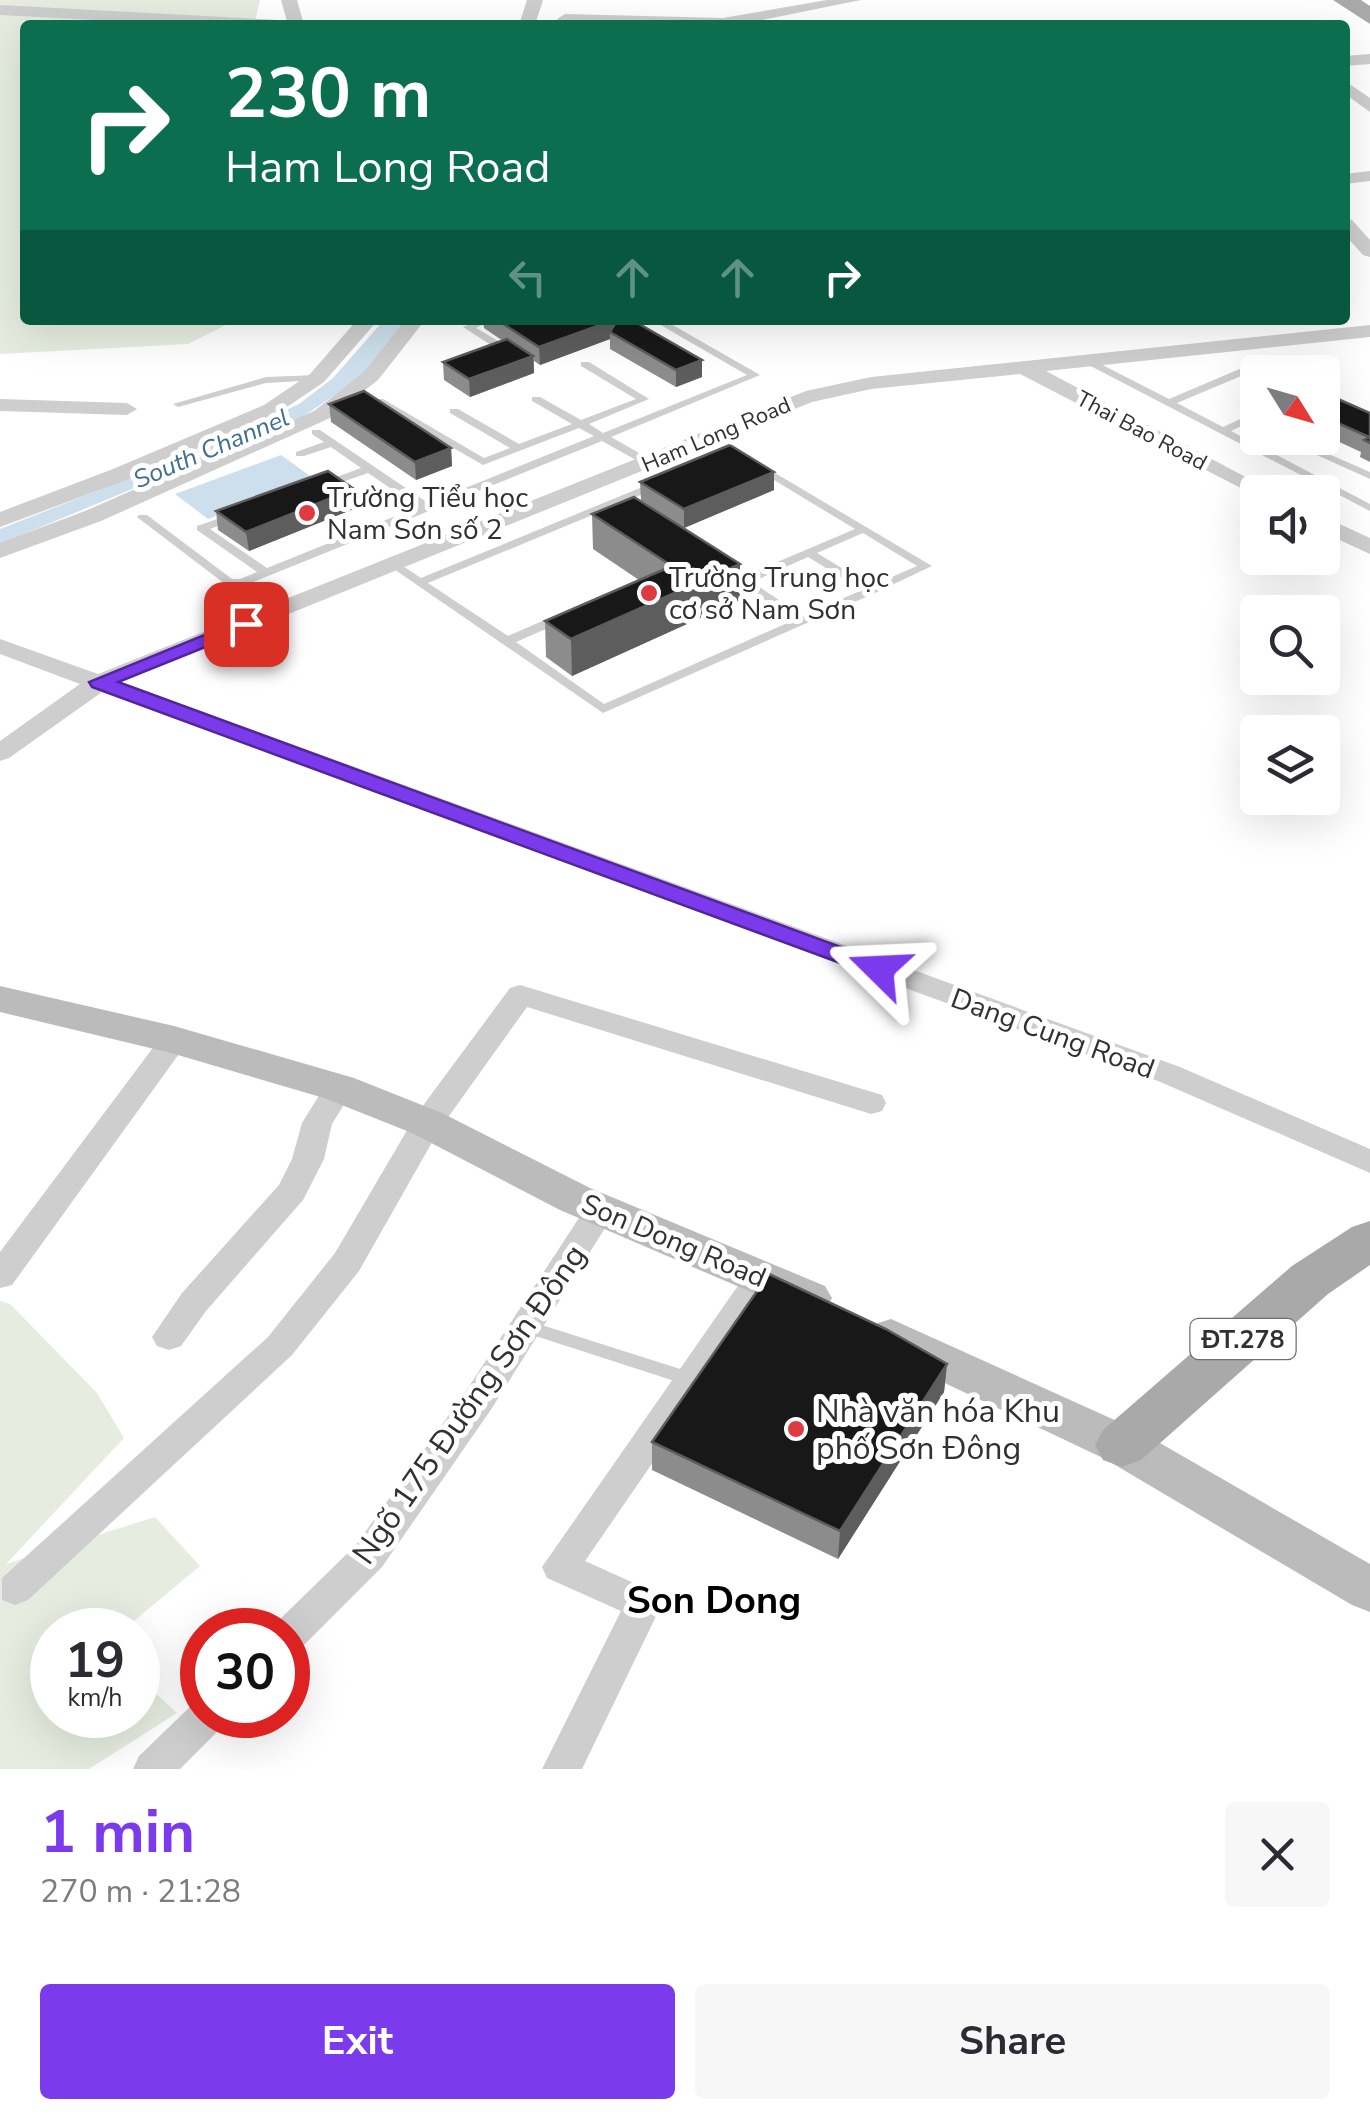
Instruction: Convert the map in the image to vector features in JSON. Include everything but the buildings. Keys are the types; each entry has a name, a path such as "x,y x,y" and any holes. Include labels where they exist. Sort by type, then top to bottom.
{"main road":[{"path":"1345,0 1370,17"},
{"name":"Son Dong Road","path":"0,999 174,1040 338,1088 427,1123 540,1183 763,1276 1122,1445 1370,1590"},
{"name":"ĐT.278","path":"1122,1445 1310,1280 1370,1240"}],"street":[{"path":"740,20 853,0"},
{"path":"0,10 185,20"},
{"path":"1350,90 1370,108"},
{"path":"1350,229 1370,251"},
{"path":"0,520 256,416 317,378 364,325"},
{"path":"0,551 112,508 321,414 371,376 411,325"},
{"name":"Ham Long Road","path":"0,753 99,682 650,462 719,443 806,397 848,386 1291,328 1370,331"},
{"name":"Thai Bao Road","path":"1021,366 1240,480"},
{"path":"3,408 126,409"},
{"path":"1340,532 1370,547"},
{"name":"Dang Cung Road","path":"0,646 1169,1074 1370,1162"},
{"path":"15,1589 280,1346 348,1262 427,1123 520,995 871,1103"},
{"path":"0,1276 174,1040"},
{"path":"169,1336 194,1302 292,1192 308,1159 316,1123 338,1088"},
{"name":"Ngõ 175 Đường Sơn Đông","path":"310,1614 369,1556 602,1208"},
{"path":"562,1769 643,1604 560,1567 763,1276"},
{"path":"153,1769 185,1738"}],"lane":[{"path":"473,325 468,327 501,347"},
{"path":"143,517 229,582 241,582 756,375 666,325"},
{"path":"1082,358 1367,503"},
{"path":"379,401 482,462 644,399 585,364"},
{"path":"1169,404 1240,373"},
{"path":"178,404 266,380 317,378"},
{"path":"536,400 650,462"},
{"path":"454,411 518,448"},
{"path":"1222,431 1240,422"},
{"path":"316,432 427,508"},
{"path":"300,454 332,443"},
{"path":"1322,455 1370,476"},
{"path":"394,565 603,709 926,566 752,463"},
{"path":"314,488 370,468"},
{"path":"420,582 670,480"},
{"path":"620,500 635,510"},
{"path":"239,514 202,528 266,573"},
{"path":"743,581 864,530"},
{"path":"809,553 871,591"},
{"path":"712,560 803,620"},
{"path":"507,641 580,609"},
{"path":"526,1326 691,1379"}],"shaded area":[{"path":"0,0 260,0 255,20 20,20 20,325 226,325 188,344 0,354"},
{"path":"0,1301 10,1304 97,1393 124,1438 6,1564 155,1517 200,1566 149,1608 30,1608 30,1738 138,1738 89,1769 0,1769"},
{"path":"160,1697 177,1713 160,1724"}],"water":[{"name":"South Channel","path":"380,325 402,325 362,376 298,420 0,544 0,529 178,459 299,404 333,378"},
{"path":"281,455 314,479 208,519 175,494"}],"place":[{"name":"Trường Tiểu học Nam Sơn số 2","path":"307,513"},
{"name":"Trường Trung học cơ sở Nam Sơn","path":"649,593"},
{"name":"Nhà văn hóa Khu phố Sơn Đông","path":"796,1429"}],"district":[{"name":"Son Dong","path":"714,1600"}],"route":[{"path":"246,624 99,682 879,969"}]}
